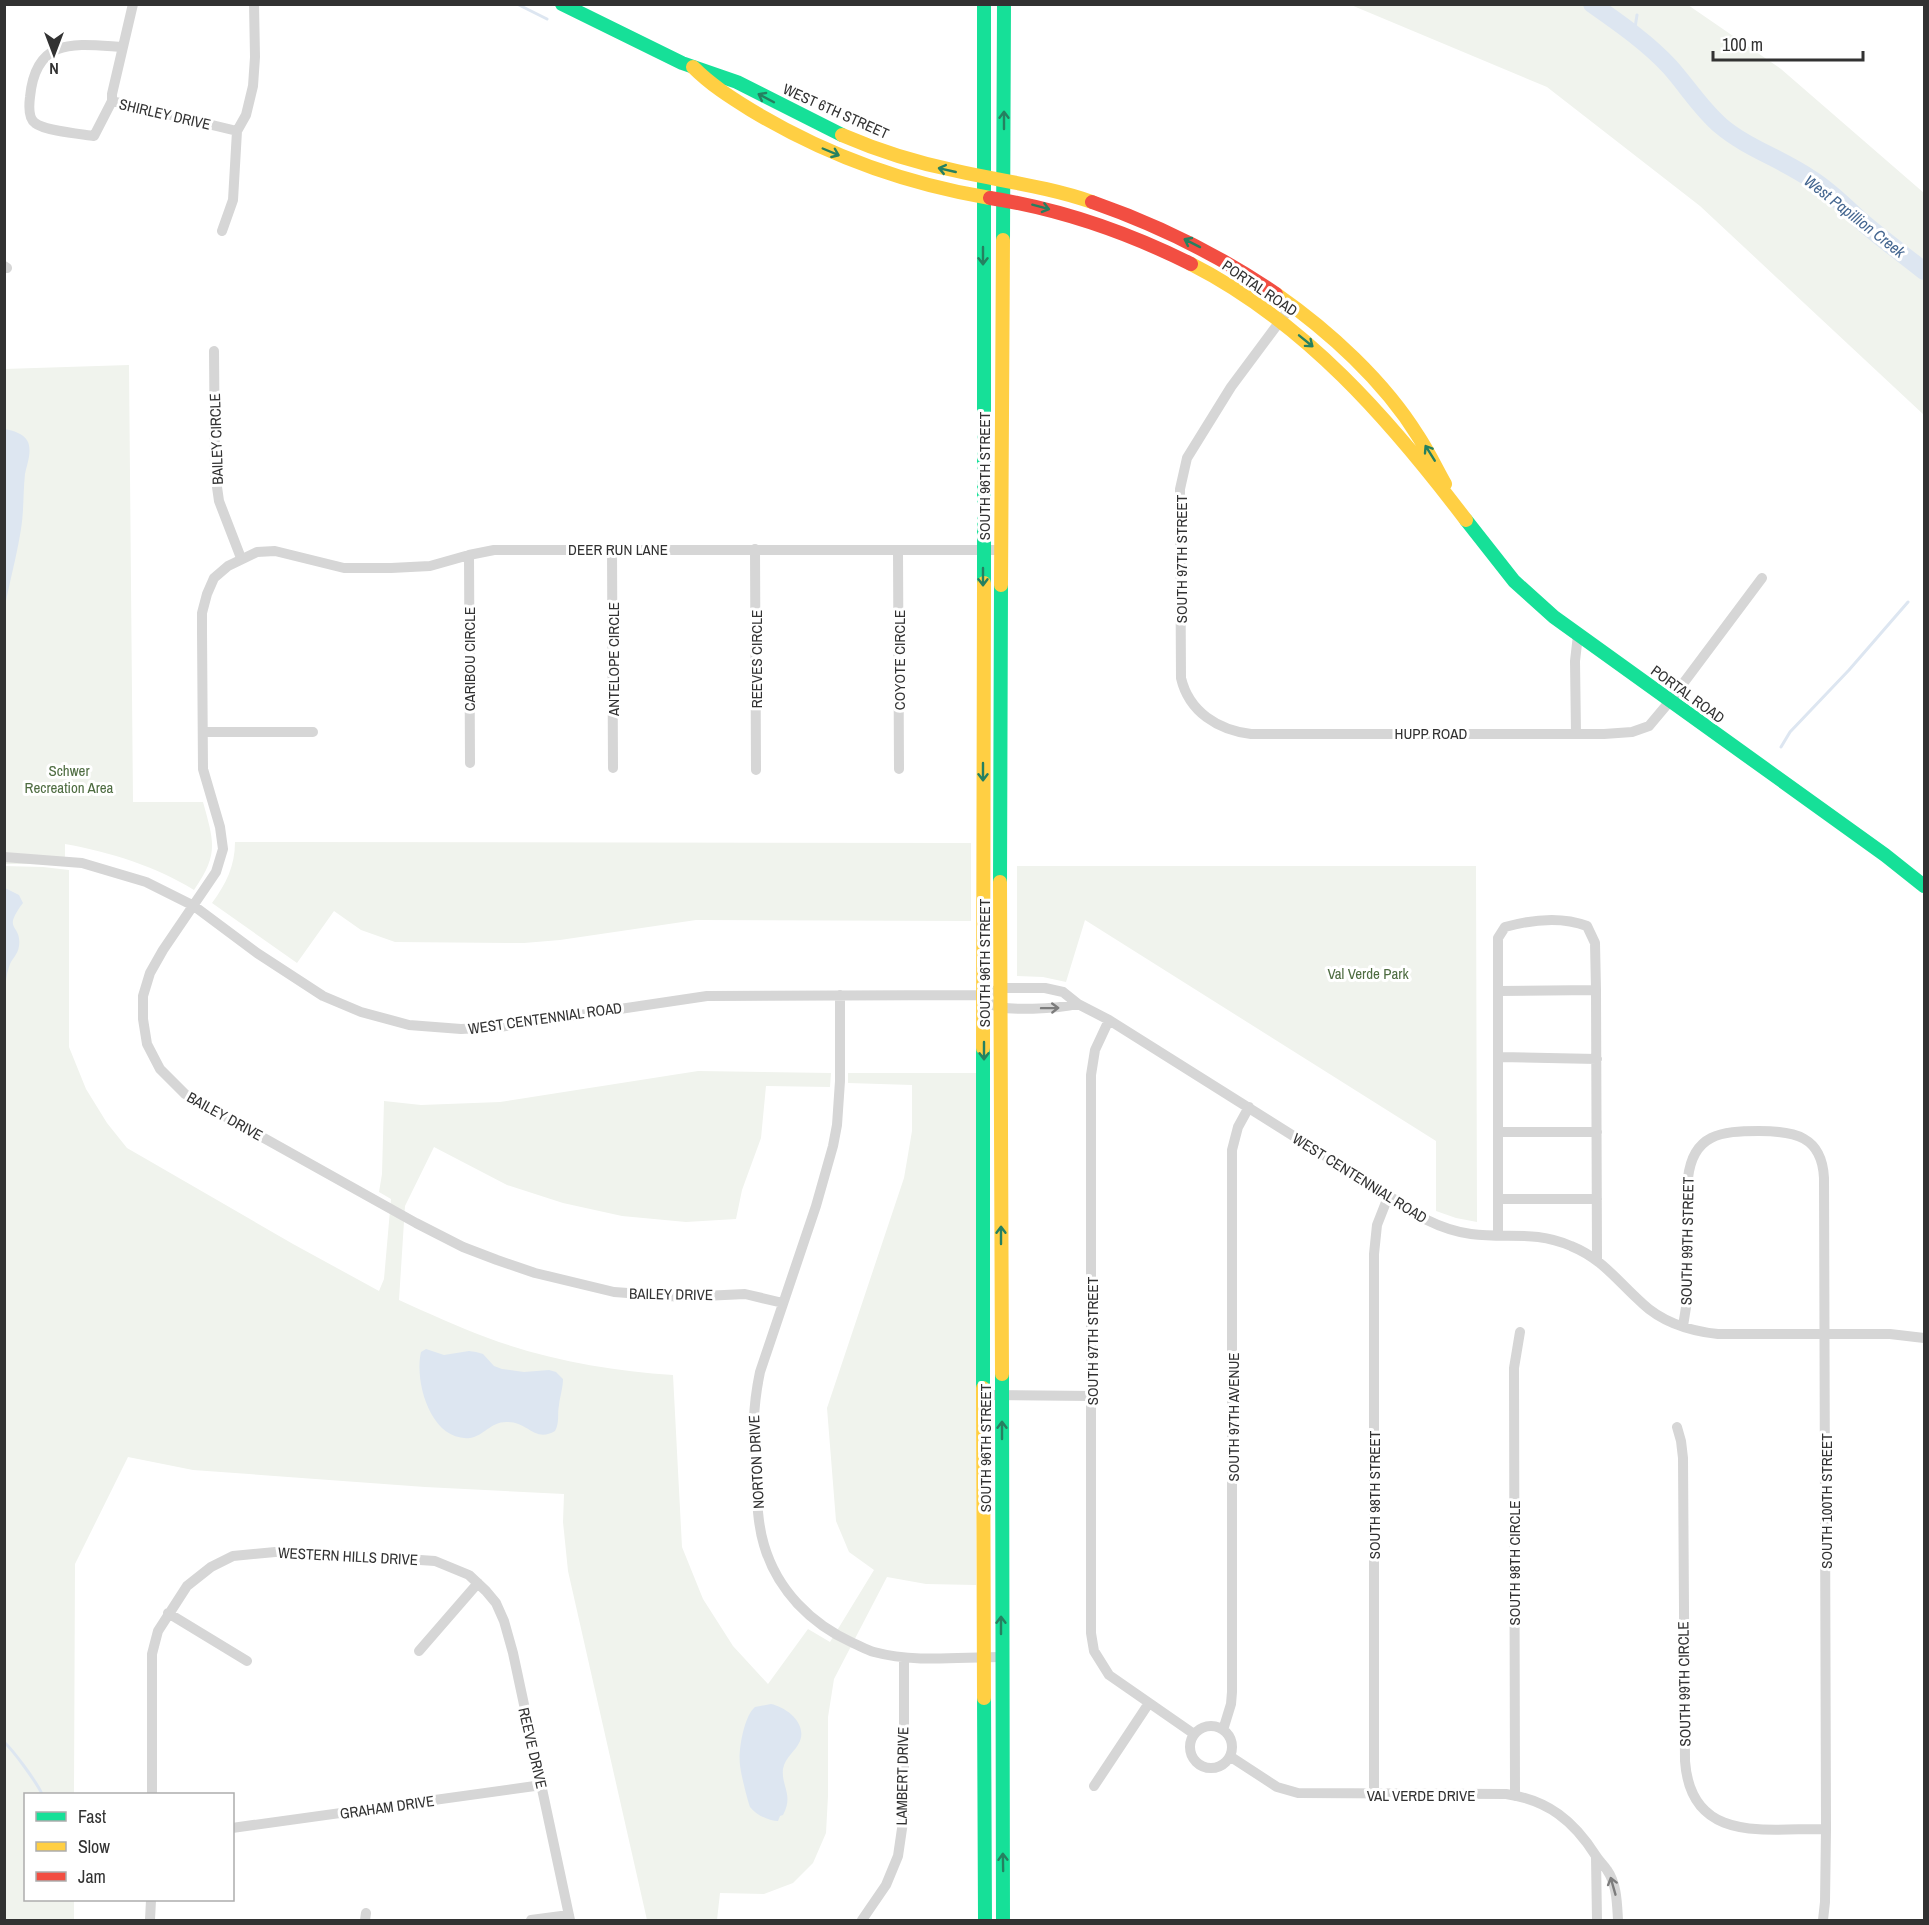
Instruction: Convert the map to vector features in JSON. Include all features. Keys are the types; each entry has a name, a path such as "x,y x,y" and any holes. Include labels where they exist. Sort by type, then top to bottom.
{"main road":[{"name":"WEST 6TH STREET","path":"562,4 693,67 736,82 816,124 879,150 940,168 1004,181"},
{"name":"SOUTH 96TH STREET","path":"984,4 983,1657 985,1920"},
{"name":"SOUTH 96TH STREET","path":"1003,1920 1001,1657 1008,1395 1001,1007 1004,4"},
{"name":"WEST 6TH STREET","path":"693,67 712,86 794,134 831,152 920,183 983,197"},
{"name":"PORTAL ROAD","path":"1004,181 1084,199 1156,226 1218,257 1292,305 1339,345 1392,401 1436,464 1455,506"},
{"name":"PORTAL ROAD","path":"983,197 1056,211 1134,238 1207,272 1245,295 1322,355 1366,399 1455,506 1486,549 1524,591 1578,635 1885,855 1924,886"}],"street":[{"name":"SHIRLEY DRIVE","path":"133,4 112,101 237,131"},
{"path":"222,231 233,200 237,131 246,115 253,86 254,5"},
{"path":"112,101 94,136 45,127 36,124 30,116 31,84 36,68 43,57 69,47 86,45 123,47"},
{"name":"SOUTH 97TH STREET","path":"1191,700 1184,691 1181,678 1180,489 1187,458 1231,387 1292,305"},
{"name":"BAILEY CIRCLE","path":"214,351 215,473 219,501 241,558"},
{"name":"ANTELOPE CIRCLE","path":"612,549 614,768"},
{"name":"REEVES CIRCLE","path":"755,549 756,770"},
{"name":"DEER RUN LANE","path":"241,558 257,552 275,551 344,568 392,568 430,566 494,550 1001,550"},
{"name":"COYOTE CIRCLE","path":"898,550 899,770"},
{"name":"CARIBOU CIRCLE","path":"469,555 470,762"},
{"name":"BAILEY DRIVE","path":"241,558 214,578 202,613 203,770 220,827 223,849 216,872 163,950 150,973 143,996 143,1019 147,1044 160,1069 185,1094 416,1223 463,1247 497,1260 535,1273 614,1292 683,1297 745,1294 783,1303"},
{"path":"1670,701 1762,578"},
{"path":"1576,734 1575,661 1578,635"},
{"name":"HUPP ROAD","path":"1191,700 1204,717 1224,728 1251,734 1604,735 1632,732 1649,726 1670,701"},
{"path":"202,732 313,732"},
{"name":"WEST CENTENNIAL ROAD","path":"4,857 82,863 146,882 194,906 257,953 323,996 388,1021 417,1026 461,1029 499,1027 707,996 984,995 1001,988 1045,987 1063,992 1078,1004 1109,1020 1421,1217 1441,1226 1470,1234 1528,1235 1552,1239 1581,1250 1597,1259 1648,1308 1659,1316 1683,1326 1700,1332 1718,1334 1890,1334 1924,1338"},
{"path":"1498,1235 1498,938 1505,927 1527,921 1581,924 1587,927 1595,943 1597,1259"},
{"path":"1499,991 1596,990"},
{"name":"NORTON DRIVE","path":"840,995 840,1081 833,1146 816,1206 760,1372 754,1400 752,1422 760,1524 764,1545 787,1593 812,1619 833,1633 872,1652 904,1658 1001,1657"},
{"path":"984,995 989,1003 1001,1007 1058,1008 1078,1004"},
{"name":"SOUTH 97TH STREET","path":"1109,1020 1095,1050 1091,1075 1093,1396 1091,1633 1094,1651 1109,1675 1149,1703"},
{"path":"1499,1057 1597,1059"},
{"name":"SOUTH 97TH AVENUE","path":"1223,1730 1232,1692 1232,1150 1238,1127 1249,1107"},
{"name":"SOUTH 99TH STREET","path":"1683,1326 1687,1300 1688,1178 1691,1161 1701,1145 1716,1135 1731,1131 1755,1131"},
{"name":"SOUTH 100TH STREET","path":"1755,1131 1788,1132 1801,1137 1814,1147 1822,1161 1824,1178 1826,1829 1823,1920"},
{"path":"1499,1132 1597,1132"},
{"name":"SOUTH 98TH STREET","path":"1374,1795 1374,1254 1377,1225 1388,1197"},
{"path":"1498,1199 1597,1199"},
{"name":"SOUTH 98TH CIRCLE","path":"1515,1796 1514,1368 1520,1332"},
{"path":"983,1395 1093,1396"},
{"name":"SOUTH 99TH CIRCLE","path":"1677,1427 1683,1458 1685,1761 1689,1785 1705,1810 1719,1821 1731,1826 1749,1829 1826,1829"},
{"name":"WESTERN HILLS DRIVE","path":"152,1793 152,1654 158,1631 188,1586 211,1567 233,1556 286,1551 435,1561 461,1571 478,1583"},
{"path":"419,1651 478,1583"},
{"name":"REEVE DRIVE","path":"478,1583 496,1604 504,1621 513,1653 570,1918"},
{"path":"168,1613 247,1661"},
{"name":"LAMBERT DRIVE","path":"862,1920 886,1885 898,1857 904,1815 904,1658"},
{"path":"1094,1786 1149,1703 1194,1734"},
{"path":"1209,1726 1223,1730 1232,1744 1231,1757 1222,1766 1216,1768 1204,1768 1198,1765 1190,1754 1189,1747 1194,1734 1209,1726"},
{"name":"VAL VERDE DRIVE","path":"1231,1757 1271,1783 1289,1791 1312,1795 1497,1794 1515,1796 1546,1807 1567,1820 1584,1838 1608,1871 1615,1890 1618,1920"},
{"name":"GRAHAM DRIVE","path":"234,1828 542,1785"},
{"path":"1596,1857 1597,1920"},
{"path":"150,1920 151,1901"},
{"path":"531,1920 570,1918"}],"green space":[{"path":"1351,5 1688,5 1781,69 1924,193 1924,415 1700,206 1547,87"},
{"name":"Schwer Recreation Area","path":"129,365 133,802 203,802 212,838 212,848 208,867 194,890 132,861 65,844 65,864 5,864 4,369"},
{"path":"235,842 971,843 971,921 696,920 524,943 395,942 361,930 334,911 297,963 212,903 229,874"},
{"path":"4,866 69,870 69,1047 86,1089 107,1123 127,1148 379,1291 384,1279 391,1199 379,1192 382,1174 384,1101 421,1105 500,1102 698,1071 831,1073 830,1087 766,1086 761,1138 742,1190 736,1219 686,1222 622,1216 563,1203 507,1185 434,1147 405,1206 399,1300 477,1334 511,1346 603,1367 673,1375 682,1547 703,1599 733,1646 768,1684 808,1629 830,1642 874,1570 849,1552 836,1521 827,1408 904,1178 912,1131 912,1085 848,1083 848,1073 976,1073 976,1585 926,1584 887,1577 834,1679 828,1717 826,1833 813,1863 793,1883 764,1894 720,1893 717,1920 647,1920 568,1571 563,1522 564,1494 425,1487 193,1470 128,1457 75,1564 74,1793 24,1793 24,1901 74,1901 74,1920 5,1920"},
{"name":"Val Verde Park","path":"1017,866 1476,866 1477,1222 1436,1211 1436,1141 1085,920 1066,982 1043,977 1017,976"}],"shaded area":[{"path":"5,429 24,436 30,450 25,474 23,515 18,548 5,606"},
{"path":"5,888 19,895 23,903 13,923 18,934 19,946 8,970 5,991"},
{"path":"426,1349 444,1355 476,1352 483,1354 494,1366 502,1369 556,1372 563,1379 557,1428 555,1431 542,1435 515,1423 502,1422 475,1437 456,1437 445,1430 428,1408 420,1379 419,1364 421,1352"},
{"path":"771,1704 789,1712 801,1728 800,1741 783,1769 787,1802 783,1815 778,1821 763,1817 750,1807 740,1759 743,1734 751,1712 755,1707"}],"waterway":[{"path":"517,4 547,19"},
{"name":"West Papillion Creek","path":"1592,4 1661,58 1721,126 1742,141 1819,184 1924,271"},
{"path":"1634,34 1637,15"},
{"path":"1781,747 1790,732 1849,670 1908,602"},
{"path":"4,1742 25,1767 41,1793"}],"traffic: fast":[{"path":"562,4 682,63 737,82 842,135"},
{"path":"984,4 984,583"},
{"path":"1003,240 1004,4"},
{"path":"1466,520 1514,581 1554,617 1885,855 1924,886"},
{"path":"1000,882 1001,585"},
{"path":"983,1048 983,1388"},
{"path":"1002,1374 1003,1920"},
{"path":"984,1698 985,1920"}],"traffic: slow":[{"path":"693,67 714,85 751,110 807,140 897,176 927,185 990,198"},
{"path":"842,135 927,164 1042,188 1092,202"},
{"path":"1001,585 1003,240"},
{"path":"1191,264 1271,314 1343,376 1407,446 1466,520"},
{"path":"1276,294 1316,324 1354,358 1389,396 1425,448 1445,484"},
{"path":"983,1048 984,583"},
{"path":"1000,882 1002,1374"},
{"path":"983,1388 984,1698"}],"traffic: jam":[{"path":"990,198 1042,208 1093,223 1167,252 1191,264"},
{"path":"1092,202 1187,242 1232,266 1276,294"}]}
